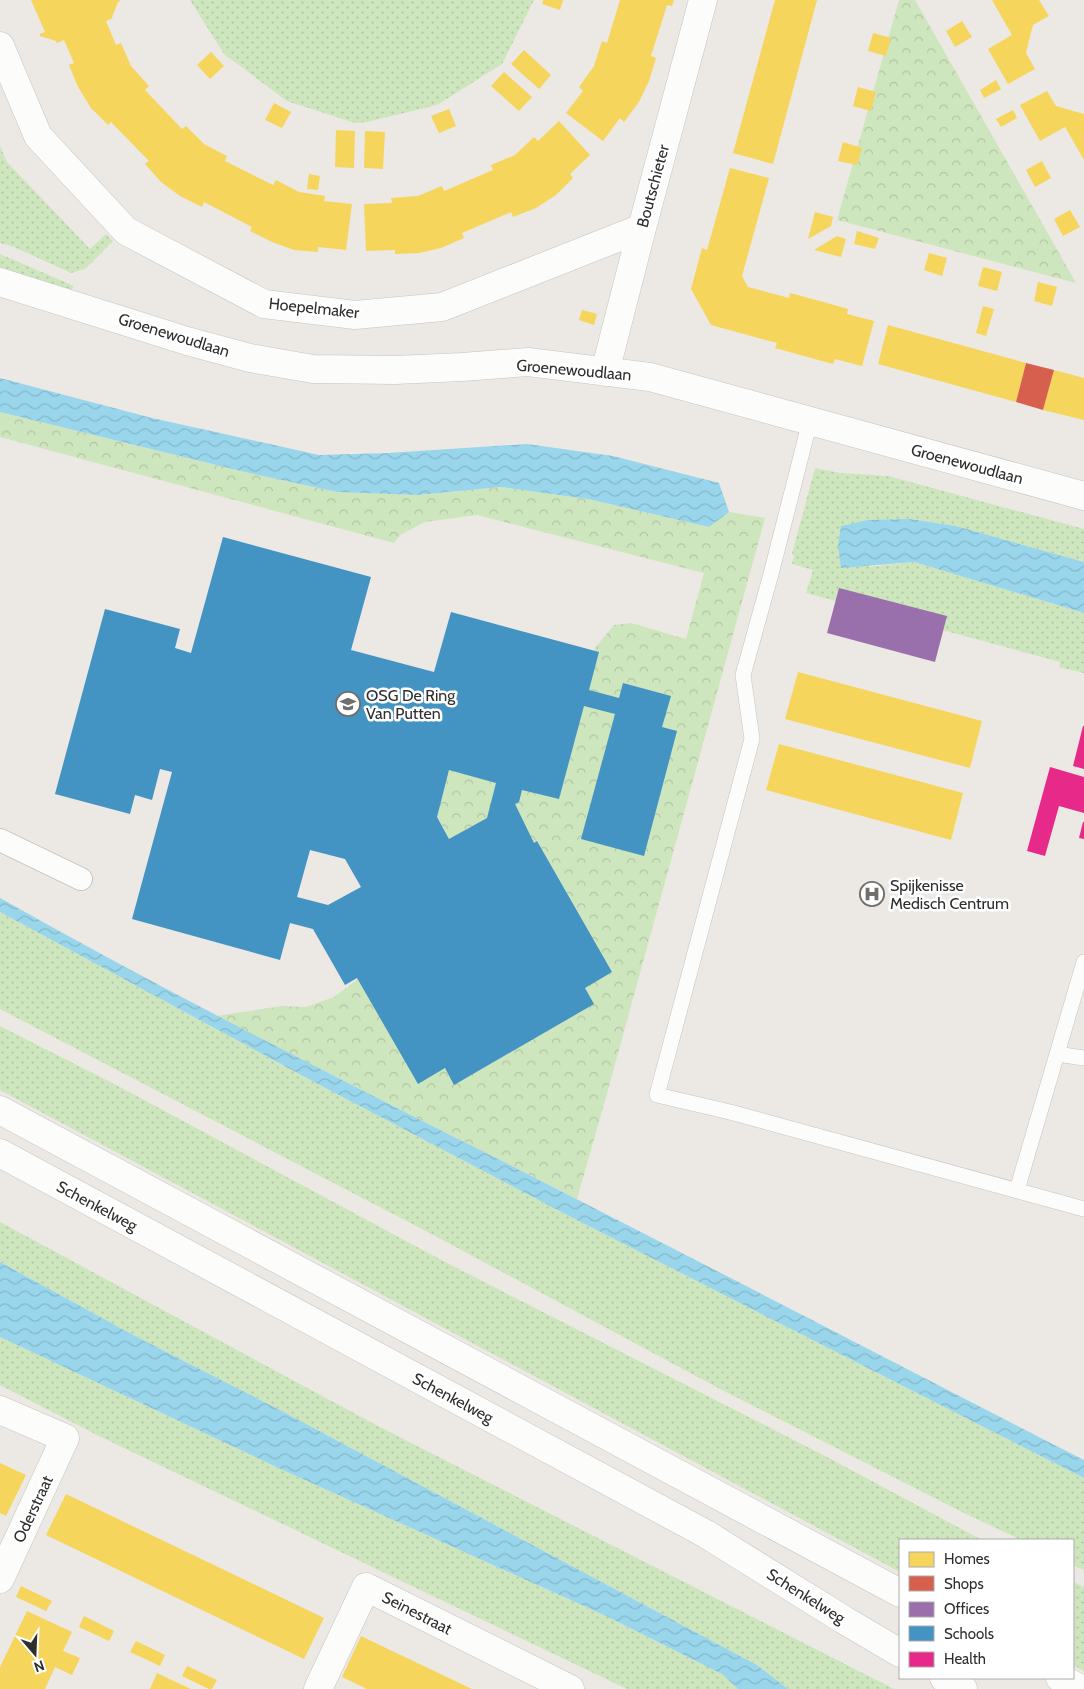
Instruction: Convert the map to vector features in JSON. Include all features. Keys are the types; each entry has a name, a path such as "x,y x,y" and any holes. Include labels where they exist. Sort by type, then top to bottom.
{"street":[{"name":"Boutschieter","path":"605,372 703,0"},
{"name":"Hoepelmaker","path":"0,46 38,136 126,231 264,304 355,315 442,307 642,228"},
{"name":"Groenewoudlaan","path":"0,282 187,341 250,358 313,369 395,370 528,362 650,376 1084,496"},
{"path":"0,840 81,878"},
{"path":"0,1110 899,1592"},
{"name":"Schenkelweg","path":"0,1154 706,1534 844,1620 899,1651"},
{"name":"Oderstraat","path":"0,1410 65,1438 0,1580"},
{"name":"Seinestraat","path":"318,1689 366,1587 570,1689"},
{"path":"946,1679 963,1689"},
{"path":"1062,1679 1081,1689"}],"lane":[{"path":"810,421 743,675 752,740 656,1095 730,1112 1084,1209"},
{"path":"1017,1190 1084,962"},
{"path":"1057,1054 1084,1058"}],"green space":[{"path":"190,0 534,0 502,64 437,105 367,122 355,123 287,101 224,54"},
{"path":"899,0 915,0 1076,283 837,220"},
{"path":"0,146 7,162 90,249 106,234 113,241 85,269 71,273 14,247 0,243"},
{"path":"0,254 74,286 71,291 0,271"},
{"path":"0,412 249,473 337,492 417,495 501,487 588,499 709,527 729,512 765,518 577,1199 216,1016 282,1006 306,1007 334,997 363,975 451,842 434,812 449,764 560,793 595,648 614,625 631,623 686,639 704,573 477,515 425,522 400,535 394,543 0,437"},
{"path":"815,468 840,473 888,476 1084,529 1084,562 956,526 910,519 869,567 914,562 1084,613 1084,673 1059,667 1060,662 806,593 813,570 792,564 794,556 792,554"},
{"path":"0,912 316,1083 571,1217 1084,1478 1084,1570 1074,1565 1074,1539 1019,1539 962,1512 720,1389 439,1238 0,1009"},
{"path":"0,1026 120,1087 445,1262 827,1457 980,1539 899,1539 899,1571 0,1090"},
{"path":"0,1222 376,1425 894,1689 788,1689 757,1665 280,1410 137,1337 0,1262"},
{"path":"0,1337 285,1471 606,1616 722,1674 738,1689 627,1689 101,1437 0,1385"},
{"path":"1074,1582 1084,1587 1084,1671 1074,1666"}],"water":[{"path":"0,378 152,418 319,455 388,453 527,444 613,456 719,483 729,512 709,527 588,499 501,487 417,495 337,492 249,473 0,412"},
{"path":"910,519 956,526 1084,562 1084,613 914,562 841,568 838,546 841,526 868,520"},
{"path":"0,898 136,973 1084,1460 1084,1478 571,1217 316,1083 0,912"},
{"path":"0,1262 137,1337 280,1410 757,1665 788,1689 738,1689 722,1674 606,1616 285,1471 0,1337"}],"building: Homes":[{"path":"31,0 121,0 118,2 113,18 106,21 116,45 121,43 131,66 149,86 145,90 182,129 186,126 204,144 227,156 225,161 273,185 276,180 299,192 325,196 324,201 352,204 346,250 318,247 318,252 294,250 272,242 250,231 252,227 204,202 202,207 180,196 161,182 145,164 149,161 111,122 108,125 91,108 78,87 69,65 74,63 64,40 57,43 40,36 40,34 45,32"},
{"path":"543,0 563,0 560,10 542,4"},
{"path":"620,0 674,0 672,6 667,5 651,56 656,58 649,81 639,102 624,122 620,118 603,141 566,113 583,91 579,87 594,66 602,41 607,43"},
{"path":"775,0 817,0 773,164 733,153"},
{"path":"992,0 1039,0 1049,16 1033,25 1029,40 1026,53 1035,69 1008,84 988,49 1012,35"},
{"path":"962,21 972,37 955,47 946,31"},
{"path":"873,33 891,38 886,56 868,51"},
{"path":"524,50 551,75 539,89 511,64"},
{"path":"211,52 224,66 210,79 197,65"},
{"path":"504,72 532,97 519,111 491,86"},
{"path":"996,80 1001,89 984,98 980,90"},
{"path":"858,87 876,92 871,111 853,106"},
{"path":"1047,91 1056,106 1084,114 1084,160 1065,127 1040,141 1020,105"},
{"path":"274,103 291,112 282,128 265,120"},
{"path":"449,109 456,126 439,133 431,116"},
{"path":"1013,110 1017,118 1001,127 996,119"},
{"path":"559,121 590,155 570,174 573,178 556,195 536,208 513,217 511,212 462,233 464,238 441,248 419,253 395,254 395,250 366,251 364,204 392,203 391,198 418,196 442,186 444,191 493,170 491,165 515,155 534,137 538,141"},
{"path":"336,130 355,131 354,168 335,167"},
{"path":"365,131 385,132 383,169 364,168"},
{"path":"843,142 862,148 857,165 838,161"},
{"path":"1042,161 1051,178 1035,187 1026,170"},
{"path":"730,168 769,178 742,276 748,287 789,298 790,293 820,301 848,309 847,314 874,321 862,366 835,359 833,364 775,348 777,343 711,325 691,289 702,248 707,250"},
{"path":"309,174 320,176 318,190 307,189"},
{"path":"1070,210 1080,227 1063,236 1054,219"},
{"path":"815,212 833,217 831,226 808,239"},
{"path":"857,231 879,238 875,249 854,244"},
{"path":"837,236 846,239 841,257 814,250"},
{"path":"929,253 947,258 942,276 924,270"},
{"path":"983,267 1002,272 997,291 978,286"},
{"path":"1038,282 1057,287 1052,306 1034,301"},
{"path":"983,306 994,309 986,336 976,333"},
{"path":"582,310 597,314 594,325 579,320"},
{"path":"888,325 1026,363 1016,402 878,364"},
{"path":"1054,370 1084,378 1084,420 1043,410"},
{"path":"798,672 982,721 970,768 785,719"},
{"path":"779,744 963,793 951,840 766,790"},
{"path":"0,1463 26,1475 6,1516 0,1513"},
{"path":"66,1494 324,1618 304,1659 46,1535"},
{"path":"21,1586 52,1601 46,1611 16,1597"},
{"path":"27,1611 72,1632 63,1651 80,1658 72,1675 55,1667 45,1689 0,1689 0,1667"},
{"path":"84,1616 114,1631 109,1641 79,1627"},
{"path":"361,1636 472,1689 367,1689 342,1677"},
{"path":"136,1641 165,1655 160,1666 130,1652"},
{"path":"187,1666 217,1680 212,1689 182,1676"},
{"path":"157,1673 163,1676 191,1689 150,1689"}],"building: Shops":[{"path":"1026,363 1054,370 1043,410 1016,402"}],"building: Offices":[{"path":"839,588 947,616 935,662 827,633"}],"building: Schools":[{"path":"223,537 371,577 351,650 434,672 451,612 599,652 589,690 619,698 623,683 671,696 662,727 677,731 644,856 581,839 615,714 584,706 559,799 522,790 519,802 515,804 534,843 537,841 612,972 585,988 594,1004 454,1085 445,1068 418,1084 357,978 345,985 313,929 290,923 280,960 132,919 172,772 160,769 152,800 135,795 130,814 55,794 105,609 180,629 175,648 191,653","holes":["449,770 496,783 487,818 449,839 437,817","310,850 345,859 361,887 328,905 297,897"]}],"building: Health":[{"path":"1084,726 1084,769 1073,766"},
{"path":"1050,767 1084,777 1084,813 1059,806 1045,856 1027,851"},
{"path":"1084,822 1084,839 1079,838"}],"place":[{"name":"OSG De Ring Van Putten","path":"348,704"},
{"name":"Spijkenisse Medisch Centrum","path":"872,894"}]}
